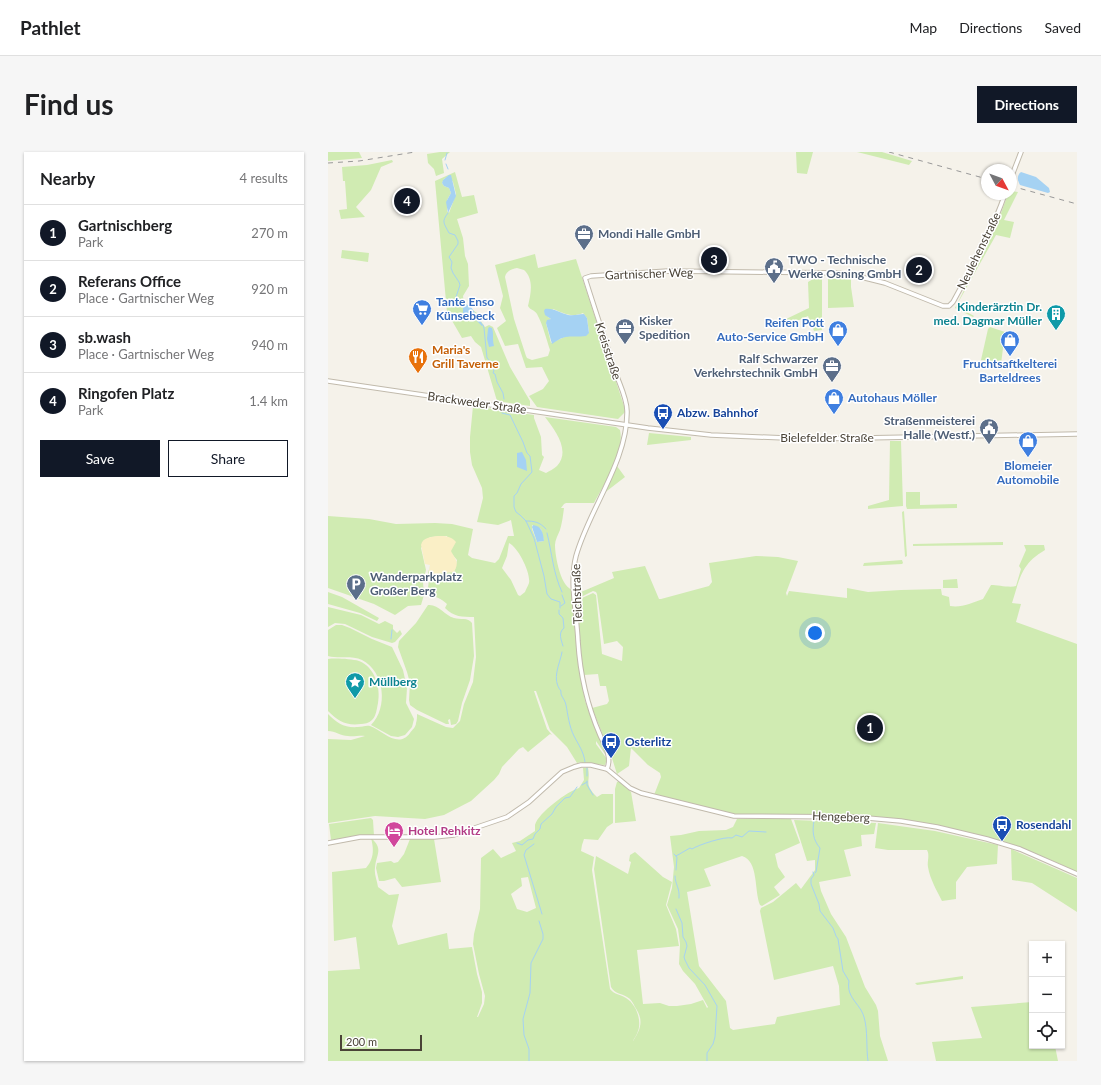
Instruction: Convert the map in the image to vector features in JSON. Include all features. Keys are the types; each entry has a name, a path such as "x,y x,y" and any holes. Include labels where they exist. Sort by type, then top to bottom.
{"street":[{"path":"1016,164 1021,152"},
{"name":"Neulehenstraße","path":"949,306 955,300 987,238 1003,200"},
{"name":"Gartnischer Weg","path":"585,278 591,276 668,271 838,273 875,280 943,306 949,306"},
{"name":"Kreisstraße","path":"585,278 627,406 626,424"},
{"name":"Brackweder Straße","path":"328,381 626,424"},
{"name":"Bielefelder Straße","path":"626,424 705,434 809,439 1077,434"},
{"name":"Teichstraße","path":"607,769 608,757 592,716 582,681 574,590 574,569 581,540 616,463 626,424"},
{"path":"328,843 360,837 454,836 507,817 529,802 558,775 568,769 581,765 607,769"},
{"name":"Hengeberg","path":"607,769 636,792 723,814 743,817 856,817 901,821 925,825 960,832 1000,843 1044,859 1077,874"}],"green space":[{"path":"328,152 359,152 362,158 328,161"},
{"path":"450,152 442,159 444,173 436,176 434,169 428,163 427,154"},
{"path":"796,152 813,152 807,174 797,173"},
{"path":"857,152 882,152 912,161 909,165"},
{"path":"392,160 393,162 381,167 371,190 356,207 365,217 341,219 339,210 347,209 345,181 343,181 342,167 367,165"},
{"path":"455,172 462,197 474,195 478,213 457,219 463,238 465,256 468,264 469,286 463,296 464,304 477,313 485,327 489,325 493,327 510,367 530,401 530,406 497,401 481,347 471,336 462,338 447,312 435,181","holes":["449,176 453,182 456,194 449,213 447,211 447,200 451,193 449,188 444,186 442,183 444,179"]},
{"path":"401,190 411,190 412,210 402,211"},
{"path":"1006,200 1014,200 1004,220 1014,222 1010,238 996,235 959,301 964,307 963,310 974,316 973,317 955,308 996,227"},
{"path":"342,250 369,253 368,262 341,258"},
{"path":"535,254 538,268 576,259 624,406 625,412 618,419 537,407 529,396 543,389 549,381 542,367 526,368 518,344 505,346 497,328 506,321 500,308 503,296 495,265","holes":["517,268 524,270 529,278 531,291 528,306 536,313 541,323 550,350 548,356 532,360 526,356 514,319 505,277 508,272","553,309 571,315 583,313 587,318 589,332 583,336 569,335 551,343 546,323 551,319 548,317"]},
{"path":"820,275 822,279 822,330 814,331 808,316 786,326 784,320 809,308 808,282"},
{"path":"828,276 851,276 854,307 828,308"},
{"path":"990,327 1005,332 1001,364 981,360 988,329"},
{"path":"473,406 534,415 541,437 542,455 544,457 539,470 546,473 557,466 561,460 562,447 557,434 545,417 616,427 620,430 621,439 617,458 594,503 566,503 561,508 564,508 560,530 555,545 556,557 560,572 566,585 570,589 575,590 576,577 578,576 581,592 614,578 612,572 645,566 659,599 661,599 709,586 712,582 709,563 756,556 778,557 798,561 786,593 787,596 789,591 847,598 847,588 868,592 941,589 942,595 949,597 950,606 958,606 983,599 991,585 1007,587 1016,586 1021,569 1019,566 1026,550 1024,545 1044,545 1045,550 1037,555 1022,572 1012,603 1021,604 1016,622 1077,644 1077,872 1020,848 962,831 932,825 871,817 820,815 735,815 709,810 654,795 661,777 660,773 648,765 631,748 629,766 617,774 592,708 607,704 609,701 606,686 600,686 598,674 584,675 582,663 579,664 585,701 607,757 596,741 596,744 607,759 605,765 581,762 577,763 567,747 550,730 536,691 534,691 547,729 552,735 550,734 528,752 523,747 519,749 502,767 494,780 471,801 444,815 425,819 375,816 328,823 328,739 351,740 365,736 345,736 328,731 328,714 345,726 370,726 395,739 401,739 410,733 415,726 417,714 446,727 453,728 460,721 464,704 473,682 476,657 474,617 462,617 455,615 445,608 447,604 443,600 427,595 429,580 452,577 427,578 430,565 429,571 432,576 441,573 453,572 455,569 457,560 451,553 447,536 430,537 421,548 426,570 423,582 424,595 421,605 408,606 395,615 374,604 328,588 328,516 369,519 396,524 452,524 473,529 468,555 472,558 495,563 499,559 508,536 514,536 511,520 498,525 477,522 483,498 482,488 472,465 470,437","holes":["532,525 541,529 544,541 537,542","509,543 513,545 520,555 528,573 529,583 525,592 520,596 502,568 507,556","593,591 596,592 604,644 617,641 623,647 622,661 602,654 596,595 593,593 582,598 581,597"]},
{"path":"649,433 691,437 691,440 647,445"},
{"path":"890,441 901,441 903,506 868,509 868,506 889,500"},
{"path":"617,466 625,477 603,494"},
{"path":"906,492 920,492 920,505 957,504 957,508 907,509"},
{"path":"904,511 907,556 905,557 902,512"},
{"path":"1003,542 1003,545 913,546 913,544"},
{"path":"902,560 902,564 863,566 864,563"},
{"path":"957,579 958,588 943,588 943,580"},
{"path":"328,592 342,597 379,618 377,621 360,613 328,604"},
{"path":"428,605 435,606 450,617 466,619 472,623 474,656 470,680 456,724 451,725 450,719 448,720 449,724 446,724 410,705 410,683 398,647 399,641 416,623"},
{"path":"328,607 361,615 379,624 385,621 393,625 393,629 397,633 400,630 402,634 395,642 392,643 372,637 345,624 335,623 328,627"},
{"path":"336,625 342,625 350,628 392,647 403,670 407,688 406,703 414,719 412,727 405,735 398,737 391,736 371,725 380,709 382,700 382,691 379,681 376,673 362,660 328,656 328,630"},
{"path":"328,659 359,661 365,664 373,673 378,685 379,697 375,715 371,721 362,724 351,724 335,718 328,711"},
{"path":"583,768 588,768 588,782 590,789 597,797 602,794 613,794 613,823 607,827 598,840 584,839 581,851 594,857 592,870 610,989 633,1004 630,999 616,992 611,987 594,869 596,856 628,874 631,862 629,861 630,855 635,852 663,877 672,882 666,905 676,929 679,946 637,950 643,1004 660,1003 669,1006 677,1006 703,1000 707,1008 708,1007 695,984 683,971 679,964 680,944 678,929 667,905 672,888 674,867 670,836 699,831 726,830 733,827 737,819 791,819 800,843 775,854 778,867 785,877 774,887 780,895 762,906 760,905 754,870 747,859 742,856 704,869 711,886 687,892 699,966 726,1001 730,1028 733,1030 775,1024 777,1017 840,1005 839,986 833,966 774,980 760,911 761,908 773,902 796,883 801,889 815,870 815,860 807,861 794,820 876,823 874,834 861,835 862,846 844,850 851,876 819,882 821,891 831,914 846,937 865,987 876,1005 878,1011 880,1036 888,1061 328,1061 328,971 360,969 356,937 334,941 332,872 366,868 371,861 373,854 371,838 377,845 378,849 375,875 378,887 389,895 399,894 392,926 398,945 447,933 449,949 472,947 482,992 482,1003 478,1017 484,1004 485,996 473,944 480,909 481,858 493,849 501,858 516,851 512,843 520,841 535,831 537,820 547,809 561,798 579,788 584,780","holes":["528,877 536,908 527,912 517,909 511,894 522,886 521,878","633,1004 640,1016 640,1028 638,1032 639,1017"]},
{"path":"619,781 631,792 636,821 615,823 615,789 617,782"},
{"path":"371,818 373,820 374,836 359,836 331,840 329,824"},
{"path":"878,823 935,831 998,845 997,864 967,867 956,882 956,899 942,901 929,871 927,850 888,850 875,848"},
{"path":"410,839 434,839 441,882 402,887 395,878 379,881 376,868 377,863 391,861 394,863 398,862 404,854"},
{"path":"1011,849 1077,878 1077,912 1032,883 1012,880"},
{"path":"963,976 963,979 917,985 915,983"},
{"path":"1029,1002 1029,1049 1056,1049 1058,1061 936,1061 932,1042 982,1038 971,1007"}],"sand":[{"path":"438,536 450,537 456,542 451,551 457,566 454,572 441,573 432,576 429,573 430,565 425,564 421,545 425,539"}],"water":[{"path":"1021,172 1036,177 1049,188 1050,192 1048,193 1020,185 1018,177"},
{"path":"451,175 456,196 448,213 446,202 451,193 449,188 444,186 442,183 443,180"},
{"path":"465,304 471,307 483,325 482,326 476,320 471,320 463,314 463,306"},
{"path":"545,309 554,310 568,315 584,314 587,318 589,333 586,336 561,338 552,344 546,323 547,320 551,319 545,315"},
{"path":"489,327 492,328 494,346 489,347 487,339"},
{"path":"522,452 526,460 527,471 517,467 517,453"},
{"path":"533,525 540,528 544,541 537,542 532,527"}],"waterway":[{"path":"445,160 447,153"},
{"path":"446,164 448,169"},
{"path":"448,213 444,219 445,225 449,233 455,235 458,241 458,244 449,257 452,262 451,268 460,285 455,300 463,307"},
{"path":"483,325 487,358 493,365 493,373 495,374 504,399"},
{"path":"502,413 510,415 527,453 530,456 532,472 521,484 514,496 514,507 516,512 526,521 534,538 547,594 551,599 560,602 560,608"},
{"path":"526,521 537,522 546,529"},
{"path":"547,533 555,570 562,592"},
{"path":"561,606 565,603 562,595"},
{"path":"559,610 559,614 563,618 564,628 560,636 563,646"},
{"path":"391,639 392,630"},
{"path":"562,652 556,677 557,682 565,703 571,728 582,751 585,762"},
{"path":"587,767 587,776"},
{"path":"587,781 587,785 593,795"},
{"path":"582,785 587,782"},
{"path":"517,843 522,845 528,840 533,839 535,834 540,829 541,824 552,814 556,807 565,798 570,797 577,787"},
{"path":"814,821 814,835 820,848 815,873"},
{"path":"676,856 690,848 692,849 712,841 732,838 736,835 742,837 749,831 766,832"},
{"path":"534,844 526,850 524,855 542,914"},
{"path":"674,854 677,857 676,870"},
{"path":"813,872 814,875 811,879 811,884 819,904 820,911 833,928 838,939 843,971 849,981 851,996 864,1017 868,1061"},
{"path":"675,876 679,891 679,898"},
{"path":"676,909 682,923 683,937 687,946 684,957 685,960 689,968 705,985 717,1006 715,1037 713,1044 707,1053 707,1061"},
{"path":"529,1061 529,1049 524,1035 523,1019 530,993 531,963 543,939 539,921"}],"railway":[{"path":"328,163 359,161 415,152"},
{"path":"889,152 981,177"},
{"path":"1017,188 1077,204"}],"place":[{"name":"Ringofen Platz","path":"407,201"},
{"name":"Mondi Halle GmbH","path":"584,251"},
{"name":"sb.wash","path":"714,260"},
{"name":"Referans Office","path":"919,270"},
{"name":"TWO - Technische Werke Osning GmbH","path":"774,284"},
{"name":"Tante Enso Künsebeck","path":"422,326"},
{"name":"Kinderärztin Dr. med. Dagmar Müller","path":"1056,331"},
{"name":"Kisker Spedition","path":"625,345"},
{"name":"Reifen Pott Auto-Service GmbH","path":"838,347"},
{"name":"Fruchtsaftkelterei Barteldrees","path":"1010,357"},
{"name":"Maria's Grill Taverne","path":"418,374"},
{"name":"Ralf Schwarzer Verkehrstechnik GmbH","path":"832,383"},
{"name":"Autohaus Möller","path":"834,415"},
{"name":"Abzw. Bahnhof","path":"663,430"},
{"name":"Straßenmeisterei Halle (Westf.)","path":"989,445"},
{"name":"Blomeier Automobile","path":"1028,458"},
{"name":"Wanderparkplatz Großer Berg","path":"356,601"},
{"name":"Müllberg","path":"355,699"},
{"name":"Gartnischberg","path":"870,728"},
{"name":"Osterlitz","path":"611,759"},
{"name":"Rosendahl","path":"1002,842"},
{"name":"Hotel Rehkitz","path":"394,848"}]}
